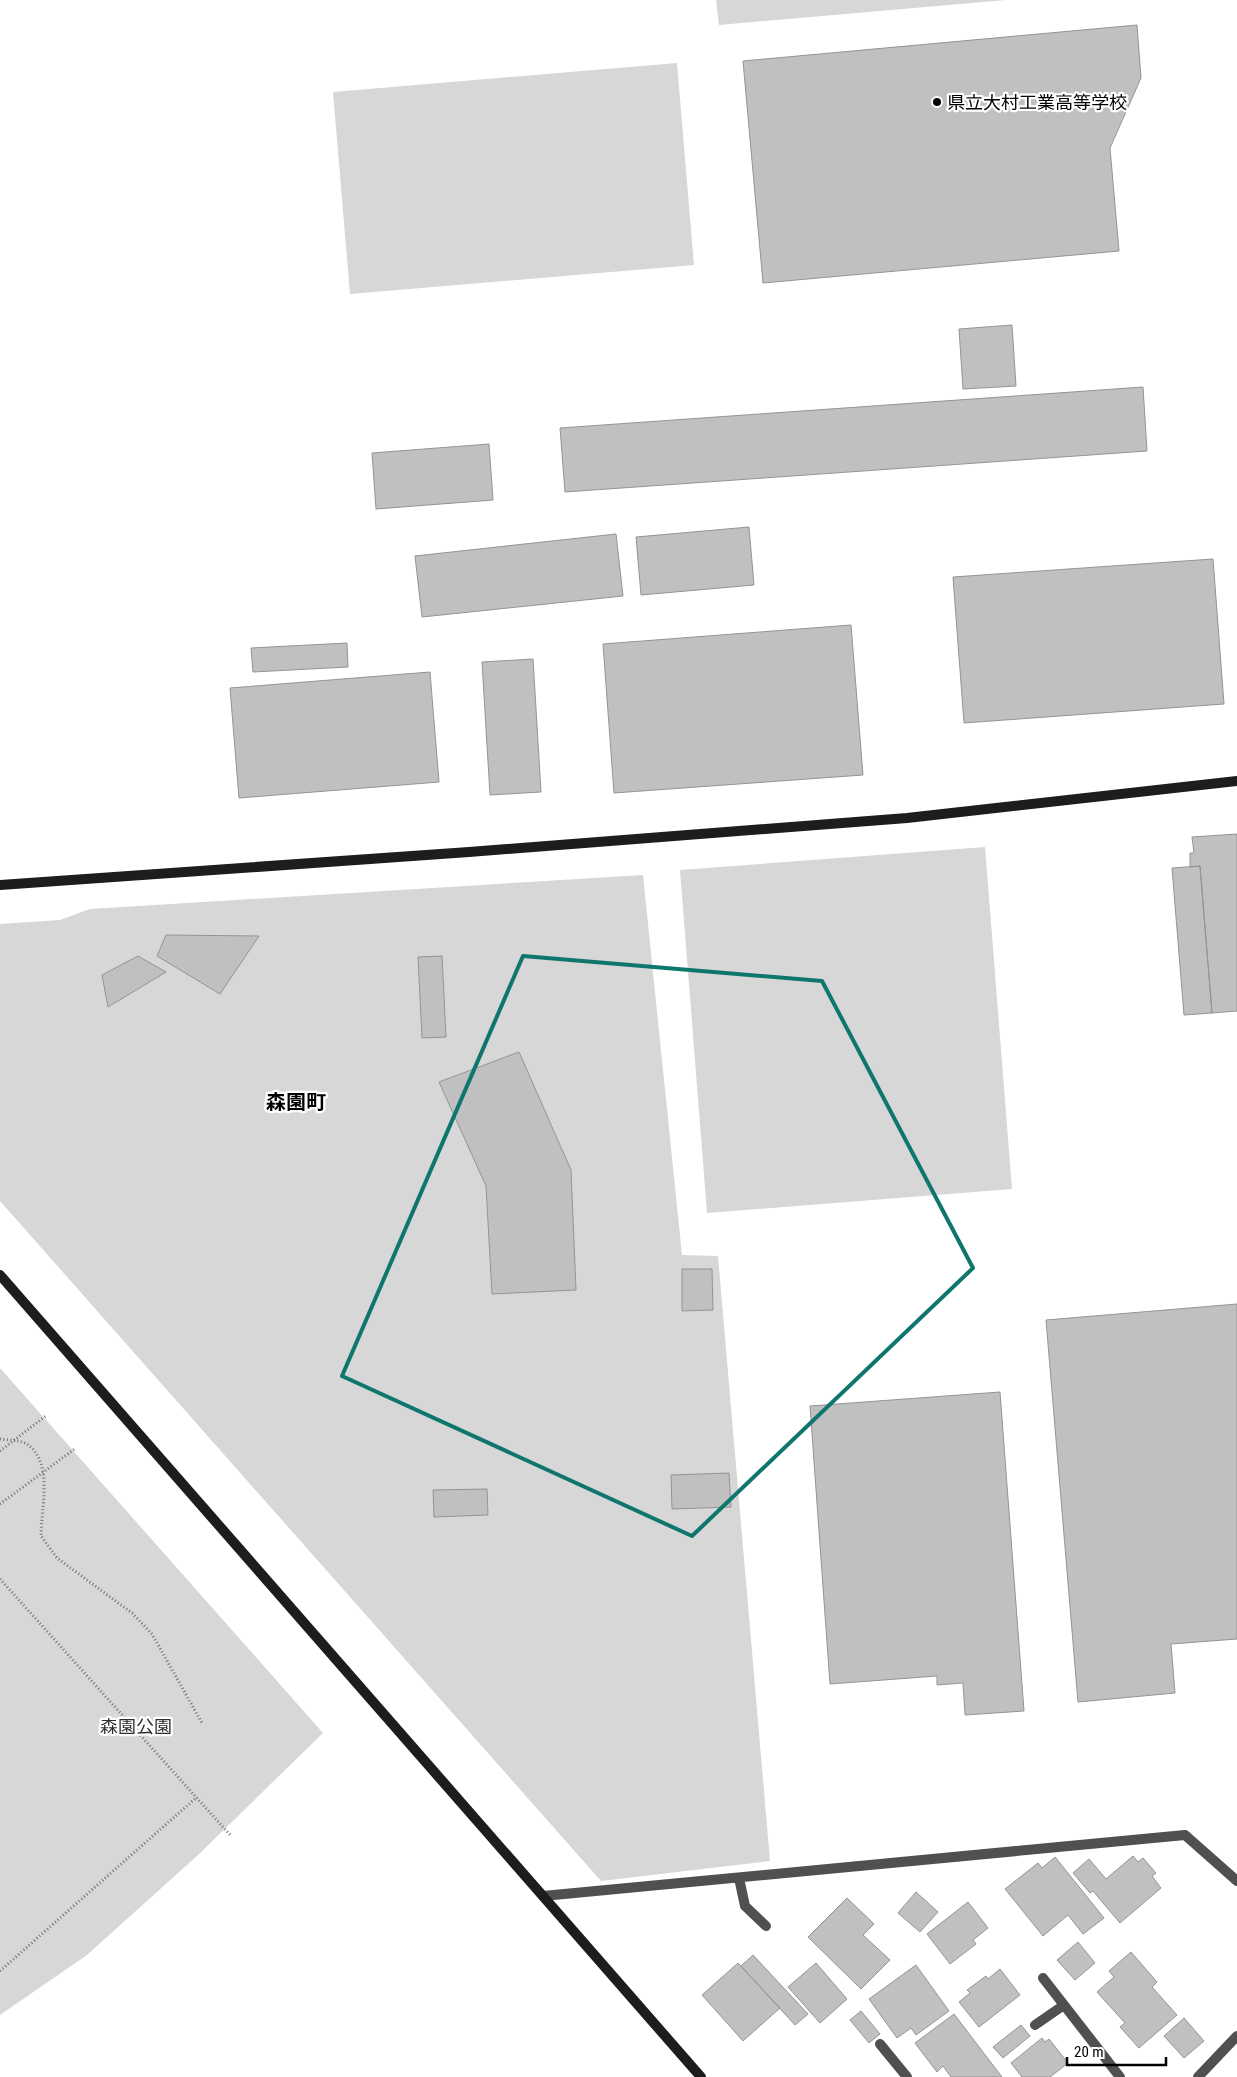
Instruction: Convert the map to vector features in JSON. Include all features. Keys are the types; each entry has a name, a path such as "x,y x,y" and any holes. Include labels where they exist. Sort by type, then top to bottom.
{"street":[{"path":"0,885 898,819 1237,781"},
{"path":"0,1276 701,2077"},
{"path":"543,1896 1185,1835 1237,1881"},
{"path":"740,1878 744,1906 766,1926"},
{"path":"1043,1978 1120,2077"},
{"path":"1035,2026 1064,2005"},
{"path":"1198,2077 1237,2036"},
{"path":"880,2044 907,2077"}],"path":[{"path":"0,1450 47,1415"},
{"path":"0,1439 26,1444 39,1458 44,1472 41,1536 57,1558 132,1613 152,1634 202,1723"},
{"path":"0,1504 76,1448"},
{"path":"0,1579 231,1836"},
{"path":"0,1971 197,1797"}],"highlighted area":[{"path":"523,956 822,981 973,1268 692,1536 342,1376"}],"green space":[{"path":"716,0 1006,0 719,25"},
{"path":"677,63 694,265 350,294 333,92"},
{"path":"985,847 1012,1189 707,1213 680,870"},
{"path":"643,875 682,1255 718,1256 770,1861 601,1881 0,1201 0,924 60,920 90,909"},
{"name":"森園公園","path":"0,1368 323,1733 198,1855 87,1955 0,2015"}],"building":[{"name":"県立大村工業高等学校","path":"1137,25 1141,78 1110,148 1119,251 763,283 743,61"},
{"path":"1012,325 1016,386 963,389 959,329"},
{"path":"1143,387 1147,451 565,492 560,428"},
{"path":"489,444 493,500 376,509 372,453"},
{"path":"749,527 754,585 641,595 636,537"},
{"path":"616,534 623,596 422,617 415,556"},
{"path":"1213,559 1224,704 964,723 953,577"},
{"path":"851,625 863,775 614,793 603,644"},
{"path":"347,643 348,667 253,672 251,648"},
{"path":"533,659 541,792 490,795 482,662"},
{"path":"430,672 439,782 239,798 230,688"},
{"path":"1237,834 1237,1011 1212,1013 1200,866 1190,867 1190,853 1194,853 1192,837"},
{"path":"1200,866 1212,1013 1184,1015 1172,868"},
{"path":"166,935 259,936 220,994 157,956"},
{"path":"138,956 166,972 108,1007 102,975"},
{"path":"442,956 446,1037 422,1038 418,957"},
{"path":"519,1052 571,1170 576,1290 492,1294 486,1186 439,1082"},
{"path":"682,1269 712,1269 713,1310 682,1311"},
{"path":"1237,1304 1237,1639 1171,1644 1175,1693 1078,1702 1046,1320"},
{"path":"1000,1392 1024,1711 965,1715 963,1683 937,1685 937,1676 830,1684 810,1406"},
{"path":"729,1473 731,1507 672,1509 671,1475"},
{"path":"487,1489 488,1515 434,1517 433,1490"},
{"path":"1133,1856 1138,1862 1143,1858 1156,1873 1152,1876 1161,1888 1120,1923 1093,1891 1090,1893 1073,1873 1089,1859 1106,1879"},
{"path":"1055,1857 1104,1918 1083,1934 1068,1915 1043,1936 1005,1889 1038,1863 1042,1868"},
{"path":"916,1892 938,1912 920,1932 898,1913"},
{"path":"847,1898 874,1924 863,1935 890,1960 861,1989 808,1937"},
{"path":"968,1902 988,1928 973,1940 976,1944 950,1964 927,1934"},
{"path":"1078,1942 1095,1963 1075,1980 1057,1960"},
{"path":"1131,1952 1157,1982 1152,1987 1177,2015 1139,2048 1120,2027 1125,2023 1097,1992 1114,1977 1109,1971"},
{"path":"753,1955 808,2014 795,2025 741,1966"},
{"path":"738,1963 780,2008 743,2041 702,1995"},
{"path":"816,1963 847,1999 820,2023 788,1987"},
{"path":"916,1965 949,2011 916,2035 911,2028 897,2038 869,1999"},
{"path":"1000,1969 1020,1995 979,2027 959,2002 970,1993 967,1990 986,1976 988,1979"},
{"path":"861,2011 880,2034 869,2043 850,2020"},
{"path":"954,2014 1002,2077 951,2077 943,2066 937,2072 915,2043"},
{"path":"1184,2018 1204,2041 1184,2058 1164,2036"},
{"path":"1021,2025 1030,2036 1003,2058 993,2047"},
{"path":"1042,2038 1045,2042 1049,2039 1068,2063 1050,2077 1022,2077 1011,2063"}],"place":[{"name":"県立大村工業高等学校","path":"937,102"}],"district":[{"name":"森園町","path":"296,1102"}]}
